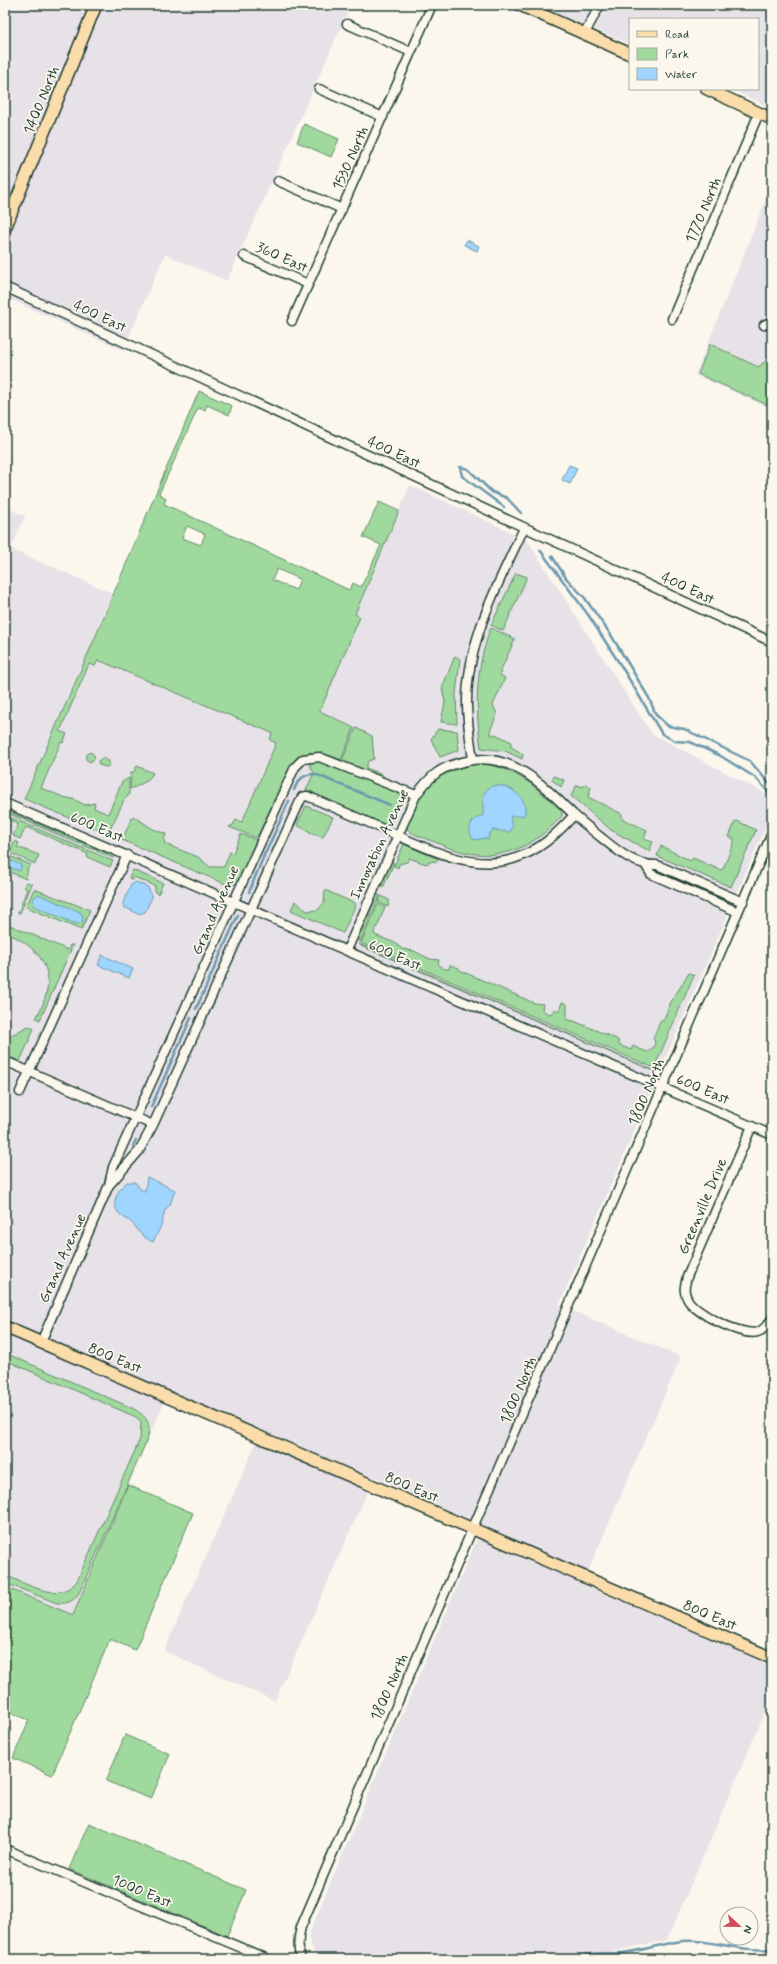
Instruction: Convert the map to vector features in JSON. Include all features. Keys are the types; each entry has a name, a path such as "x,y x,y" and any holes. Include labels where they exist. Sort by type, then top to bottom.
{"main road":[{"name":"1400 North","path":"5,228 96,5"},
{"path":"520,5 629,54"},
{"path":"709,90 772,119"},
{"name":"800 East","path":"5,1327 772,1658"}],"street":[{"name":"1530 North","path":"292,321 432,5"},
{"path":"585,33 600,5"},
{"path":"347,24 411,52"},
{"path":"319,89 383,117"},
{"name":"1770 North","path":"672,318 759,113"},
{"path":"278,181 342,209"},
{"name":"360 East","path":"244,256 308,284"},
{"name":"400 East","path":"5,287 772,642"},
{"path":"764,325 772,321"},
{"path":"524,528 482,622 472,658 467,702 468,726 473,759 497,761 513,766 530,775 574,815 614,848 646,866 651,874 738,912"},
{"name":"Grand Avenue","path":"41,1342 109,1185 113,1167 295,767 303,759 314,756 324,758 416,795"},
{"name":"Innovation Avenue","path":"347,950 416,795 426,780 441,768 473,759"},
{"name":"Grand Avenue","path":"109,1185 139,1151 153,1125 299,800 304,796 398,835"},
{"name":"600 East","path":"5,803 772,1135"},
{"path":"398,835 451,857 487,863 513,859 537,849 555,836 574,815"},
{"name":"1800 North","path":"301,1959 298,1951 298,1938 301,1927 772,833"},
{"path":"20,1092 127,855"},
{"path":"646,866 656,865 742,902"},
{"path":"5,1061 153,1125"},
{"name":"Greenville Drive","path":"752,1126 687,1277 684,1288 692,1307 700,1313 740,1330 758,1332 767,1326 772,1319"},
{"name":"1000 East","path":"5,1849 268,1959"}],"shaded area":[{"path":"5,5 351,5 227,281 165,254 123,350 5,297"},
{"path":"538,5 772,5 772,108 732,90 759,90 759,18 629,18 629,44"},
{"path":"772,185 772,409 695,375"},
{"path":"410,485 527,540 652,734 772,797 772,812 559,1305 681,1357 582,1585 772,1664 772,1696 667,1940 574,1959 316,1959 308,1936 483,1525 374,1477 275,1701 164,1651 262,1430 169,1390 73,1615 5,1587 5,507 25,516 11,549 112,593 94,640 304,733"}],"green space":[{"path":"304,124 339,139 331,157 297,142"},
{"path":"710,344 758,367 767,360 772,368 772,407 698,374"},
{"path":"199,391 232,406 229,415 207,405 205,410 198,408 159,494 166,498 164,504 349,590 353,583 361,587 381,545 363,537 379,502 399,511 355,614 360,617 320,711 354,728 341,760 316,752 307,753 293,763 277,793 257,838 229,827 233,825 236,820 242,822 276,743 270,740 272,733 98,660 95,666 89,664 60,731 67,734 63,743 61,742 41,788 63,797 73,799 85,805 95,803 94,808 108,814 122,782 129,778 129,795 124,800 108,834 24,799 94,640","holes":["187,526 205,534 201,545 182,538","277,569 300,579 296,590 272,580"]},
{"path":"516,573 527,577 503,631 491,625"},
{"path":"491,628 515,639 500,672 501,676 505,678 493,705 497,714 490,731 491,735 495,734 512,742 510,746 523,754 522,759 505,751 481,748 477,709 479,671 488,634"},
{"path":"455,656 460,659 456,694 457,724 441,722 445,702 442,688"},
{"path":"356,728 372,736 374,759 368,761 366,768 382,774 386,780 342,761"},
{"path":"438,729 457,731 459,750 440,757 431,739"},
{"path":"88,753 92,753 94,757 92,761 88,761 86,759 86,755"},
{"path":"102,758 109,761 109,766 106,767 99,765 98,761"},
{"path":"316,760 402,795 389,827 316,796 313,792 306,790 314,773 308,761"},
{"path":"480,764 504,769 525,780 562,811 562,816 548,830 520,848 505,853 489,855 473,854 455,850 417,835 407,829 412,811 417,801 431,784 448,773"},
{"path":"137,766 153,773 146,781 130,789 131,772 134,772"},
{"path":"554,776 564,780 561,787 552,780"},
{"path":"585,784 591,787 588,797 622,814 622,819 647,830 644,839 653,842 649,851 611,830 571,796 577,785 583,787"},
{"path":"306,806 333,817 323,837 309,833 309,831 297,825"},
{"path":"5,810 114,856 113,858 5,812"},
{"path":"5,815 113,861 110,867 87,857 88,854 26,827 20,839 13,836 18,824 5,818"},
{"path":"133,816 153,829 166,834 164,840 165,844 198,857 210,867 224,867 230,852 233,853 241,834 257,840 239,879 235,884 230,886 122,840"},
{"path":"737,821 756,830 731,887 657,856 661,846 691,861 693,858 720,870 723,869 734,842 734,839 729,837 735,822"},
{"path":"15,841 19,843 17,847 39,855 35,864 10,853"},
{"path":"404,844 438,859 437,862 433,861 426,864 409,858 407,862 399,864 398,868 394,866"},
{"path":"5,854 31,865 28,868 26,879 5,870"},
{"path":"391,861 394,863 383,888 380,886"},
{"path":"133,870 163,883 158,894 155,892 155,886 134,877 132,880 129,878"},
{"path":"26,882 32,884 20,913 18,913 27,889 24,887"},
{"path":"34,889 90,910 81,930 26,907"},
{"path":"325,890 356,904 343,933 291,910 295,901 307,911 318,910 324,903"},
{"path":"377,895 380,895 360,942 358,938"},
{"path":"381,896 389,900 388,907 378,902"},
{"path":"378,904 385,907 374,932 375,935 395,943 402,949 414,951 430,959 439,960 438,964 444,969 449,969 450,965 459,968 459,970 534,1003 543,1004 542,1009 548,1014 552,1013 554,1009 559,1011 562,1002 567,1004 567,1020 574,1021 612,1037 618,1040 619,1045 631,1050 633,1046 647,1052 654,1047 655,1042 653,1038 661,1020 663,1021 671,1002 689,973 694,975 655,1066 652,1067 361,943"},
{"path":"5,923 68,950 70,945 73,945 40,1020 36,1018 47,990 48,978 45,966 31,947 5,932"},
{"path":"359,944 653,1070 654,1071 361,946"},
{"path":"28,1026 34,1029 20,1061 5,1055 5,1037 10,1036"},
{"path":"5,1353 132,1408 145,1417 149,1429 147,1440 80,1591 76,1597 65,1603 57,1603 5,1583 5,1575 33,1587 52,1592 70,1588 77,1581 140,1439 141,1422 136,1417 5,1360"},
{"path":"128,1485 193,1513 135,1650 110,1639 52,1775 13,1758 29,1720 5,1710 5,1587 73,1615"},
{"path":"125,1735 170,1754 151,1799 106,1781"},
{"path":"89,1823 246,1890 227,1936 69,1869"}],"water":[{"path":"467,240 479,246 477,251 464,245"},
{"path":"569,465 577,468 570,484 562,480"},
{"path":"492,786 510,789 520,796 525,807 525,813 523,816 511,816 510,819 513,826 510,832 493,830 489,834 488,840 486,838 474,840 470,833 470,827 475,819 483,815 483,795"},
{"path":"5,858 21,865 20,871 5,866"},
{"path":"136,882 148,887 152,897 145,912 139,914 124,907 123,903 131,885"},
{"path":"38,894 80,912 83,916 82,922 76,924 34,906 33,899"},
{"path":"102,955 133,969 129,978 98,965"},
{"path":"147,1177 175,1190 170,1205 164,1212 162,1224 153,1242 143,1236 132,1223 119,1214 115,1204 116,1196 127,1182 135,1182 140,1189 145,1191"}],"waterway":[{"path":"5,168 10,174"},
{"path":"460,467 468,469 492,492 507,498 521,513"},
{"path":"460,467 462,476 504,507"},
{"path":"540,550 589,616 662,734 675,741 690,742 719,755 756,778 769,793"},
{"path":"552,556 566,578 584,597 611,635 649,698 656,715 668,726 684,729 750,761 772,787"},
{"path":"294,790 297,783 304,776 315,774 390,805"},
{"path":"266,852 289,801"},
{"path":"249,892 265,853"},
{"path":"196,1009 238,915"},
{"path":"151,1107 191,1018"},
{"path":"133,1146 136,1140"},
{"path":"574,1959 580,1956 597,1953 631,1952 668,1943 686,1941 706,1942 762,1950 772,1949"}]}
